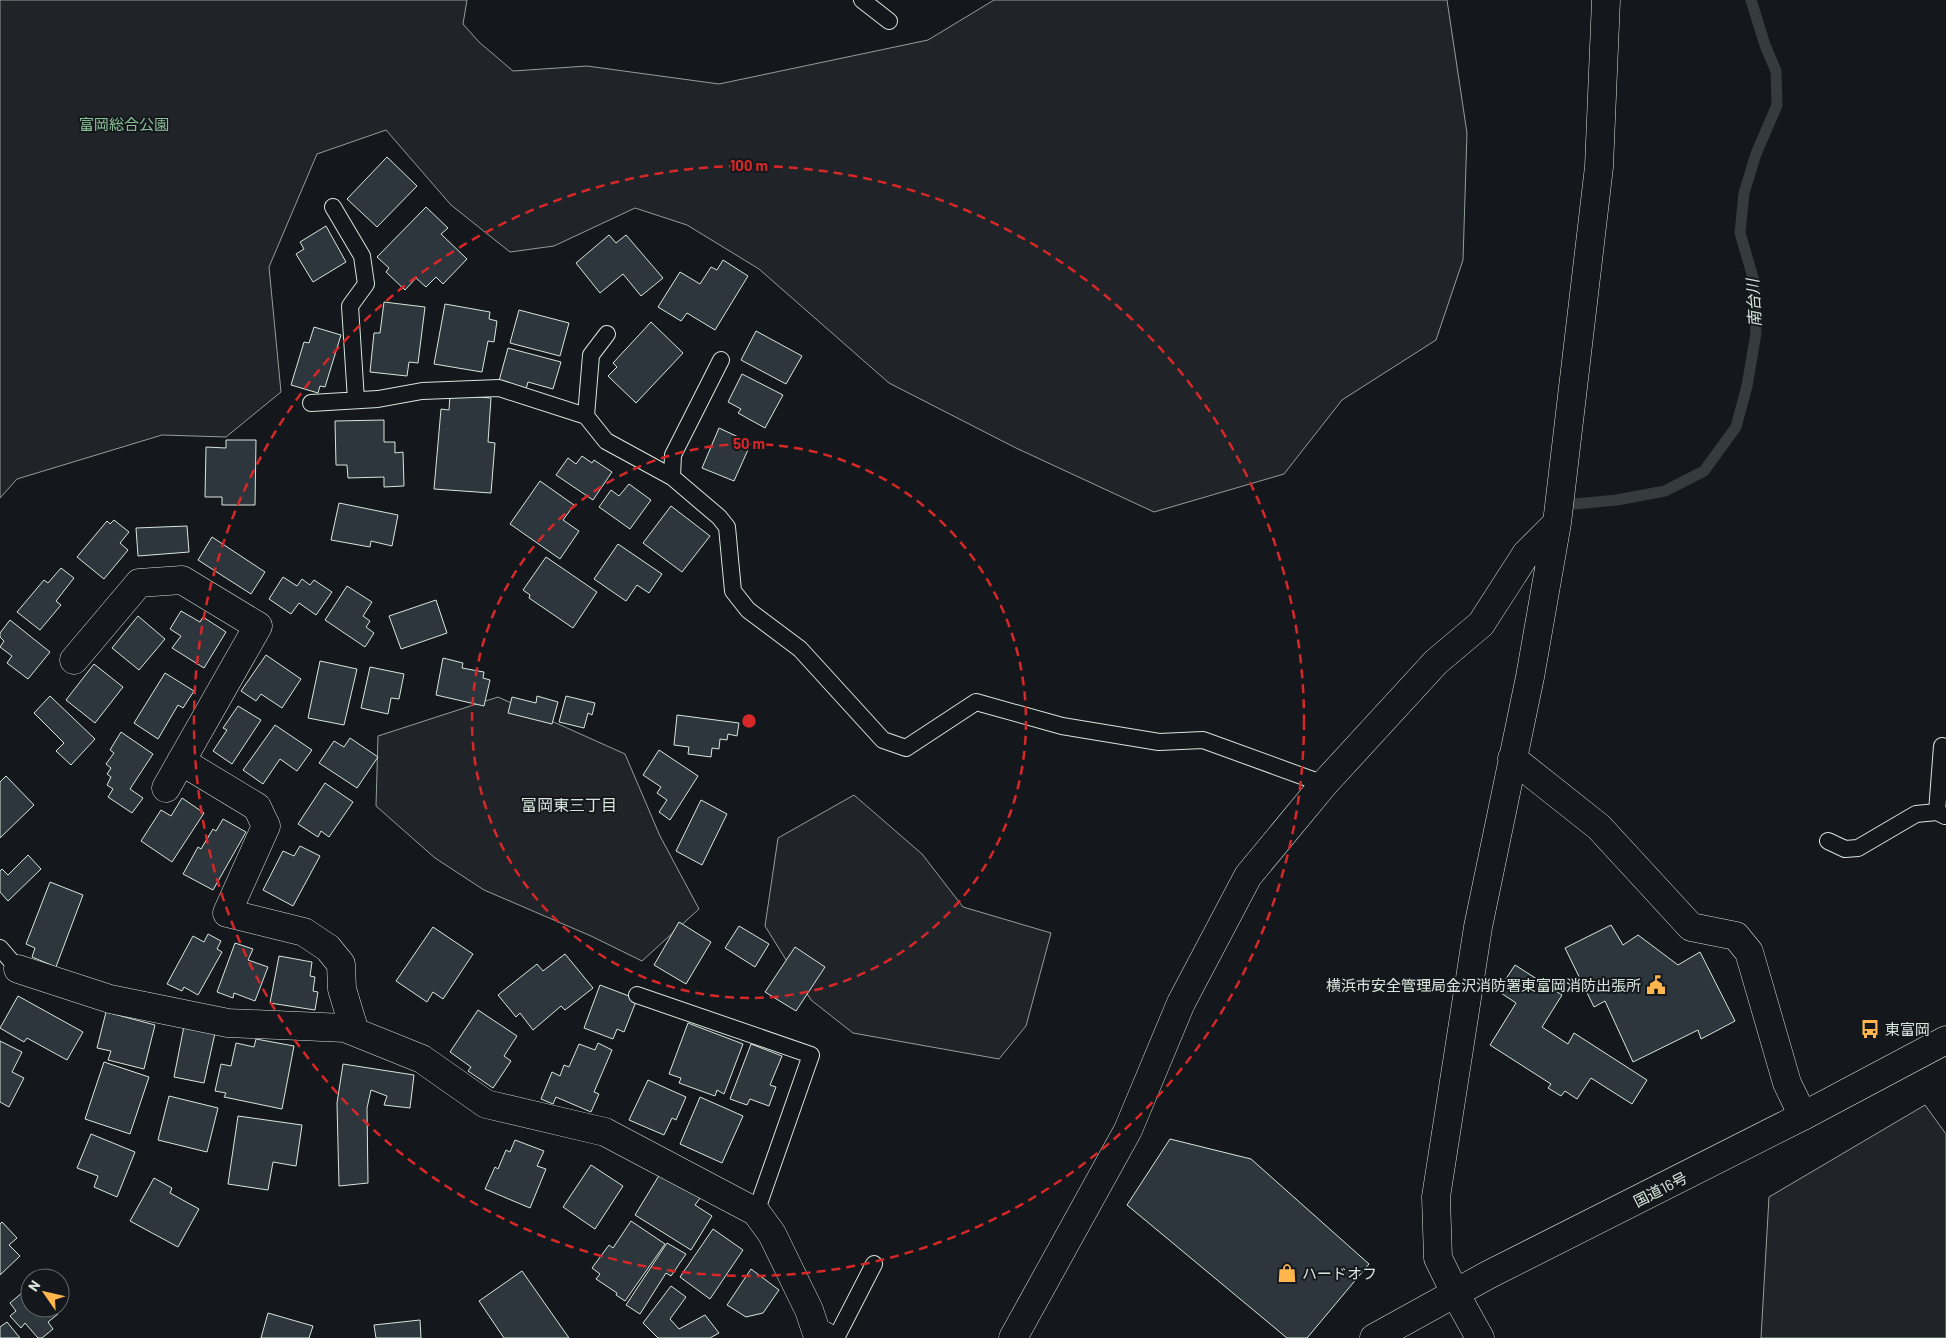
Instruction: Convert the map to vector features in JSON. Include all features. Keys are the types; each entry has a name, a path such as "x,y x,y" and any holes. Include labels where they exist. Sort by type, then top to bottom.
{"main road":[{"path":"1480,1338 1438,1258 1436,1197 1478,927 1530,678 1557,523 1599,167 1606,0"},
{"path":"1013,1338 1128,1130 1181,1003 1248,876 1324,784 1436,662 1480,624 1526,554 1557,523"},
{"path":"74,660 139,583 182,580 258,626 166,788"},
{"path":"1512,758 1598,827 1691,927 1736,936 1749,952 1787,1083 1803,1116"},
{"path":"182,762 257,806 266,826 227,913 304,932 328,948 341,964 342,988 355,1032"},
{"path":"18,969 110,999 228,1023 346,1028 422,1059 486,1104 605,1132 756,1212 772,1234 809,1310 816,1330 828,1338"},
{"name":"国道16号","path":"1374,1338 1488,1275 1803,1116 1946,1040"}],"lane":[{"path":"862,0 889,20"},
{"path":"333,207 362,256 366,284 350,306 356,400"},
{"path":"586,416 591,355 607,334"},
{"path":"672,476 673,455 721,360"},
{"path":"311,403 378,399 422,391 499,388 586,416 606,441 672,476 719,517 727,527 733,591 748,610 800,650 883,740 906,748 976,702 1062,726 1159,742 1203,740 1324,784"},
{"path":"1828,841 1845,849 1858,848 1916,814 1941,814 1942,746"},
{"path":"0,948 18,969"},
{"path":"637,995 811,1055 756,1212"},
{"path":"836,1338 874,1264"}],"green space":[{"name":"富岡総合公園","path":"0,0 467,0 463,24 479,42 513,71 587,66 719,84 928,40 994,0 1447,0 1467,133 1463,260 1436,340 1342,400 1284,474 1154,512 1016,448 889,383 759,269 687,225 635,208 554,246 510,252 451,205 386,130 317,154 269,267 281,392 226,437 162,435 17,479 0,498"},
{"path":"498,697 625,754 660,836 699,909 642,961 591,936 484,890 435,858 376,806 378,736"},
{"path":"854,795 922,854 963,907 1051,933 1026,1026 999,1059 853,1033 811,1000 765,926 778,838"},
{"path":"1925,1105 1946,1134 1946,1338 1761,1338 1769,1197"}],"building":[{"path":"387,157 417,186 377,227 347,199"},
{"path":"426,207 448,228 441,234 467,259 443,284 436,277 426,287 416,278 405,290 386,272 389,268 377,257"},
{"path":"326,226 346,262 313,282 296,254 304,249 300,242"},
{"path":"609,235 616,243 626,235 663,278 641,296 623,274 600,293 576,263"},
{"path":"723,260 748,276 715,330 687,313 681,321 658,307 680,272 700,284 711,267 717,270"},
{"path":"384,302 425,307 418,363 409,362 407,376 370,372 374,333 380,333"},
{"path":"445,304 490,312 489,319 497,321 494,342 488,341 482,372 434,364"},
{"path":"519,310 569,323 560,356 510,343"},
{"path":"651,322 683,353 636,403 608,376 617,367 613,363"},
{"path":"314,327 341,335 325,387 320,386 318,393 291,385 304,342 309,343"},
{"path":"756,331 802,356 786,384 741,360"},
{"path":"508,348 561,362 553,389 528,382 526,389 499,381"},
{"path":"742,374 783,395 765,428 738,413 741,409 728,402"},
{"path":"450,395 491,398 488,442 495,443 491,493 434,489 441,409 449,410"},
{"path":"384,420 384,442 395,442 395,453 403,452 404,486 384,487 384,477 348,478 347,465 336,465 335,421"},
{"path":"719,428 751,443 734,481 702,468"},
{"path":"226,440 256,440 255,505 222,505 222,497 205,497 206,447 226,448"},
{"path":"582,456 592,463 594,460 612,472 593,500 556,475 568,458 576,464"},
{"path":"540,481 574,505 563,520 579,531 560,559 510,524"},
{"path":"629,484 651,500 630,529 599,507 611,490 619,496"},
{"path":"339,503 398,515 392,546 371,541 370,547 331,540"},
{"path":"671,506 710,536 682,572 643,543"},
{"path":"114,520 129,532 120,543 128,550 104,579 77,557 107,521 110,524"},
{"path":"187,526 189,552 138,556 136,528"},
{"path":"212,537 265,572 251,594 198,560"},
{"path":"618,544 662,574 649,593 637,585 626,601 594,579"},
{"path":"546,557 597,592 573,628 529,598 530,595 523,590"},
{"path":"61,568 74,578 56,601 61,605 40,630 17,612 44,580 48,583"},
{"path":"283,577 297,586 302,579 310,585 314,580 332,592 316,615 299,603 291,614 269,599"},
{"path":"347,586 372,602 363,616 370,621 366,627 374,633 365,647 325,620"},
{"path":"436,600 447,633 401,649 389,616"},
{"path":"181,611 200,622 203,617 226,632 204,668 172,648 181,636 170,629"},
{"path":"138,616 165,639 139,670 112,648"},
{"path":"10,620 50,652 28,679 7,663 12,656 0,647 4,641 0,637 0,633"},
{"path":"266,655 301,679 282,708 261,694 256,701 241,691"},
{"path":"443,658 463,663 462,668 484,672 483,678 490,680 484,706 436,695"},
{"path":"320,661 357,669 344,725 308,718"},
{"path":"94,664 123,687 95,723 66,700"},
{"path":"370,667 404,674 399,699 391,698 388,714 361,708"},
{"path":"165,673 194,691 183,708 178,705 158,739 134,723"},
{"path":"50,696 95,739 71,765 56,751 64,743 34,713"},
{"path":"537,696 558,702 552,724 508,713 512,697 536,703"},
{"path":"566,696 595,703 592,715 588,713 584,728 559,722"},
{"path":"238,706 261,720 232,764 213,751 227,730 223,728"},
{"path":"677,715 739,723 737,736 728,734 727,740 720,739 719,749 712,748 711,757 688,754 689,747 674,745"},
{"path":"275,725 312,750 297,771 280,759 263,784 243,770"},
{"path":"121,732 153,754 130,789 143,798 132,813 108,797 113,789 107,785 111,777 107,774 111,768 106,764 114,753 110,750"},
{"path":"350,738 378,757 357,788 319,763 334,741 344,747"},
{"path":"659,750 698,776 670,820 659,812 667,800 657,793 661,787 643,775"},
{"path":"6,776 34,805 0,838 0,782"},
{"path":"325,783 353,802 329,837 321,831 318,837 298,824"},
{"path":"182,798 204,813 172,862 141,841 161,810 171,816"},
{"path":"701,800 727,814 702,865 676,851"},
{"path":"223,819 246,832 213,890 183,874 198,847 201,849 213,829 216,831"},
{"path":"300,846 320,856 293,906 263,890 283,851 294,856"},
{"path":"28,855 41,869 8,901 0,892 0,871 2,869 8,875"},
{"path":"50,882 83,895 56,967 32,957 35,948 26,944"},
{"path":"679,922 711,942 686,984 654,965"},
{"path":"1611,925 1623,945 1638,935 1678,965 1700,952 1735,1021 1701,1039 1698,1030 1633,1062 1605,1001 1594,1007 1565,948"},
{"path":"739,926 769,944 755,967 725,948"},
{"path":"433,927 473,954 443,999 433,992 427,1002 396,981"},
{"path":"208,934 221,941 217,949 222,952 198,995 184,987 182,991 167,984 193,936 204,942"},
{"path":"235,943 253,949 248,960 268,967 255,1001 234,993 233,998 217,992"},
{"path":"795,947 825,967 796,1011 765,992"},
{"path":"565,954 593,988 565,1010 561,1006 533,1030 520,1013 516,1017 498,995 537,964 543,971"},
{"path":"279,956 312,962 310,976 315,977 313,991 318,992 315,1010 270,1003"},
{"path":"1515,965 1562,995 1542,1027 1568,1044 1574,1033 1647,1080 1632,1104 1591,1078 1577,1099 1565,1091 1561,1096 1548,1088 1551,1084 1490,1045 1516,1003 1498,991"},
{"path":"600,985 637,999 624,1032 617,1029 613,1039 584,1028"},
{"path":"18,996 83,1032 67,1060 27,1038 24,1042 0,1028"},
{"path":"478,1010 517,1036 504,1056 511,1061 493,1088 468,1071 471,1067 450,1052"},
{"path":"106,1012 155,1025 144,1069 108,1060 111,1051 97,1048"},
{"path":"688,1023 743,1044 724,1094 717,1090 715,1096 679,1083 681,1078 669,1074"},
{"path":"184,1026 215,1033 204,1083 174,1077"},
{"path":"256,1039 294,1046 282,1109 224,1097 226,1093 215,1091 221,1064 231,1066 236,1043 254,1047"},
{"path":"0,1041 22,1052 12,1072 24,1078 9,1107 0,1102"},
{"path":"598,1043 612,1050 594,1092 599,1094 591,1112 556,1097 553,1104 541,1099 552,1072 560,1076 564,1065 569,1067 579,1044 595,1050"},
{"path":"751,1044 782,1056 770,1085 776,1087 769,1106 750,1099 747,1105 730,1099"},
{"path":"104,1062 149,1077 130,1134 85,1119"},
{"path":"343,1064 414,1075 410,1108 384,1105 387,1096 371,1090 367,1108 368,1183 339,1186 337,1103"},
{"path":"648,1080 686,1097 676,1120 672,1118 664,1135 629,1120"},
{"path":"169,1096 218,1108 207,1152 158,1140"},
{"path":"700,1097 743,1116 722,1163 680,1144"},
{"path":"238,1116 302,1125 296,1166 273,1162 268,1190 228,1184"},
{"path":"91,1134 135,1152 117,1197 94,1187 98,1176 77,1168"},
{"path":"1170,1139 1251,1159 1369,1264 1307,1338 1287,1338 1127,1205"},
{"path":"515,1140 544,1151 537,1166 546,1169 530,1208 485,1189 495,1167 498,1169 506,1150 510,1152"},
{"path":"591,1165 623,1186 595,1229 563,1207"},
{"path":"663,1169 703,1194 695,1205 712,1216 691,1250 635,1215"},
{"path":"154,1178 172,1188 170,1193 199,1209 178,1247 130,1221"},
{"path":"631,1221 665,1244 625,1301 616,1295 617,1293 596,1279 600,1274 592,1268 609,1245 613,1248"},
{"path":"2,1222 17,1238 9,1245 20,1256 0,1275 0,1224"},
{"path":"713,1229 743,1250 710,1299 680,1277"},
{"path":"667,1243 686,1254 671,1276 666,1273 640,1314 626,1305"},
{"path":"751,1269 779,1290 763,1313 746,1317 727,1305"},
{"path":"522,1271 569,1338 504,1338 479,1301"},
{"path":"671,1286 686,1297 670,1319 679,1329 705,1315 719,1333 710,1338 658,1338 643,1323"},
{"path":"20,1294 20,1318 53,1318 48,1322 53,1329 42,1338 38,1338 25,1323 21,1328 10,1316 16,1311 10,1303"},
{"path":"268,1313 313,1326 309,1338 261,1338"},
{"path":"420,1320 421,1338 376,1338 374,1325"},
{"path":"7,1322 20,1338 0,1338 0,1327"}],"waterway":[{"name":"南台川","path":"1575,504 1617,500 1665,491 1704,471 1736,427 1747,386 1756,333 1754,281 1740,233 1744,193 1756,154 1777,105 1776,71 1765,45 1751,0"}],"place":[{"name":"横浜市安全管理局金沢消防署東富岡消防出張所","path":"1656,985"},
{"name":"東富岡","path":"1870,1029"},
{"name":"ハードオフ","path":"1287,1273"}],"district":[{"name":"富岡東三丁目","path":"569,804"}]}
